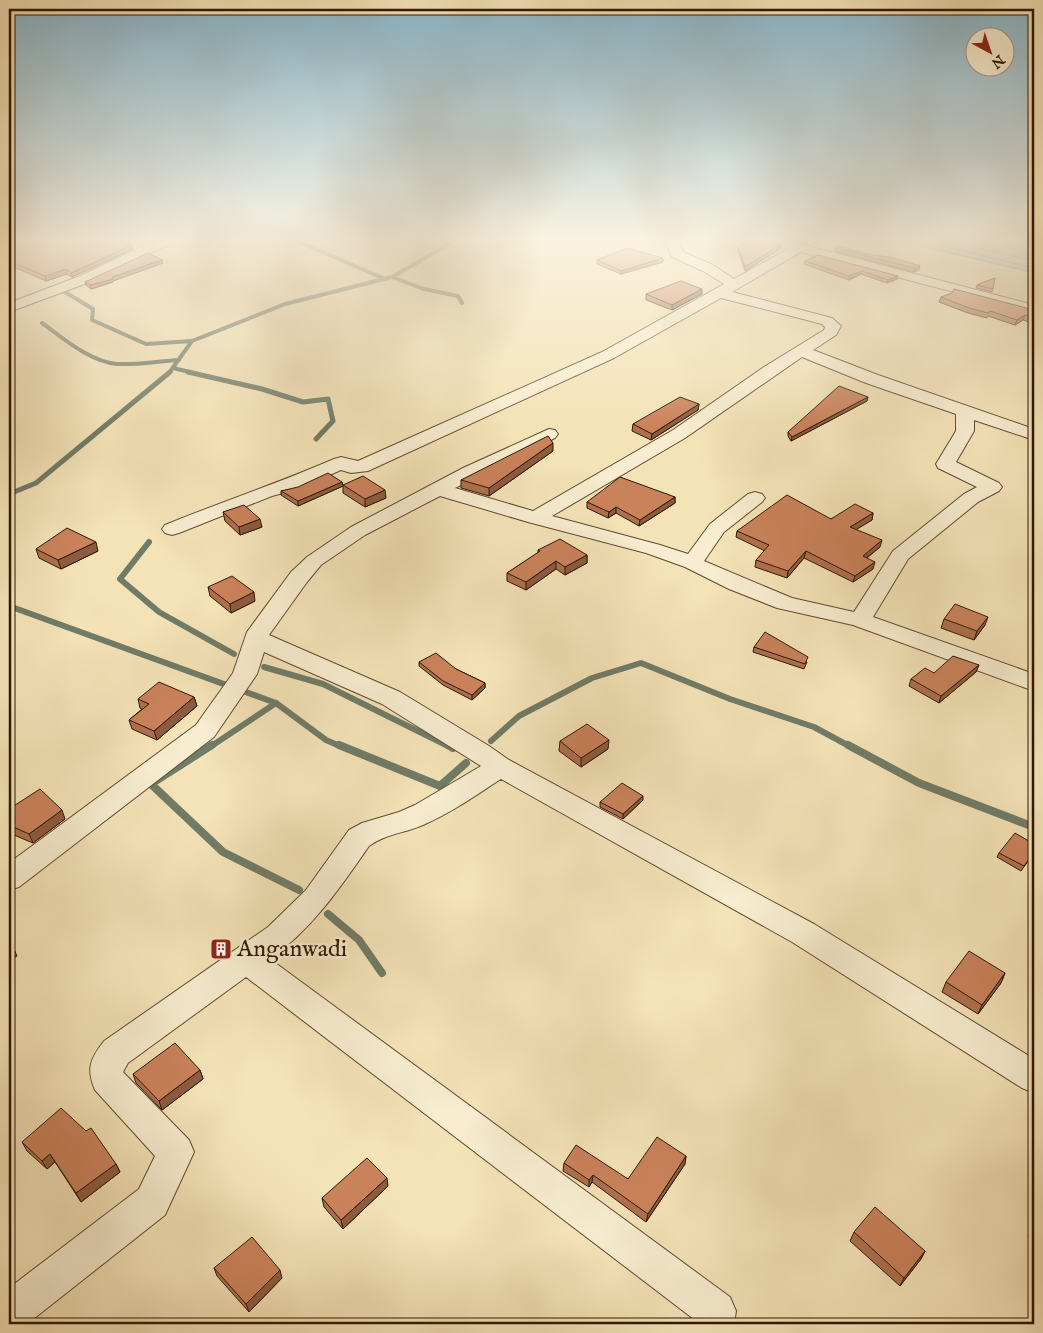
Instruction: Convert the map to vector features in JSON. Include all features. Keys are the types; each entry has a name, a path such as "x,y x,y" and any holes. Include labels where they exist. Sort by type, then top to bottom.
{"street":[{"path":"9,308 24,302"},
{"path":"172,528 266,492 291,485 341,463 351,467 361,467 608,355 703,302"},
{"path":"535,518 679,434 831,332 832,326 827,321 768,302"},
{"path":"1008,302 1034,309"},
{"path":"800,351 872,379 1034,434"},
{"path":"860,620 900,555 971,498 992,487 945,464 965,431 965,411"},
{"path":"9,879 205,731 239,683 258,632 299,577 314,561 358,531 549,434"},
{"path":"438,489 535,518 636,544 692,563 785,603 860,620 1034,683"},
{"path":"692,563 717,528 755,498"},
{"path":"257,638 266,644 391,698 480,752 500,767 803,933 1034,1076"},
{"path":"9,1313 152,1202 176,1152 106,1079 107,1063 116,1052 279,936 303,913 359,838 367,832 414,818 500,767"},
{"path":"246,960 716,1311 714,1324"}],"building":[{"path":"665,302 677,302 672,305"},
{"path":"954,302 1004,302 1034,310 1034,318 1025,315 1017,320 990,311 988,313"},
{"path":"839,386 868,397 792,437 788,432"},
{"path":"680,397 699,404 652,434 633,424"},
{"path":"548,436 553,443 489,488 461,480"},
{"path":"328,473 342,482 298,501 281,491 298,487"},
{"path":"363,476 385,490 365,499 343,485"},
{"path":"620,477 675,497 640,520 616,507 609,512 587,502"},
{"path":"787,495 831,519 855,504 873,513 850,527 882,540 863,556 875,562 855,576 806,551 788,571 756,560 769,545 737,531"},
{"path":"244,505 260,519 239,527 223,512"},
{"path":"67,528 96,542 58,560 36,549"},
{"path":"560,539 587,555 565,567 556,561 526,582 507,573 540,551 538,550"},
{"path":"232,576 254,592 230,604 208,587"},
{"path":"955,604 988,617 977,631 944,619"},
{"path":"765,632 808,657 805,664 754,647"},
{"path":"436,653 456,669 485,683 472,695 443,681 419,662"},
{"path":"953,656 979,665 941,696 911,679 925,668 934,673"},
{"path":"159,682 194,697 154,731 129,720 149,704 138,699"},
{"path":"587,724 609,740 581,758 560,741"},
{"path":"622,783 643,796 623,814 600,802"},
{"path":"40,789 62,810 29,834 9,825 9,809"},
{"path":"1015,833 1034,844 1034,852 1024,866 999,853"},
{"path":"9,940 13,947 9,949"},
{"path":"969,951 1005,973 982,1005 946,982"},
{"path":"175,1043 200,1070 159,1101 133,1074"},
{"path":"61,1108 86,1131 91,1128 116,1164 76,1193 50,1154 42,1161 22,1142"},
{"path":"657,1137 686,1156 648,1214 593,1175 589,1180 564,1163 576,1145 628,1179"},
{"path":"367,1158 387,1178 341,1220 322,1198"},
{"path":"875,1207 925,1251 904,1278 854,1232"},
{"path":"252,1237 280,1270 246,1304 214,1268"}],"waterway":[{"path":"82,302 93,309 92,320 146,344 192,341"},
{"path":"192,341 292,302"},
{"path":"42,323 77,348 97,359 107,362 132,364 178,360"},
{"path":"178,360 192,341"},
{"path":"169,373 178,360"},
{"path":"173,368 194,373"},
{"path":"188,372 262,389 303,402 328,399 333,421 316,439"},
{"path":"9,494 36,483 169,373"},
{"path":"149,542 120,579 159,612 234,654"},
{"path":"9,606 276,703"},
{"path":"491,741 519,716 592,678 641,663 730,699 814,727 851,747"},
{"path":"264,667 323,684 450,747"},
{"path":"210,747 276,703"},
{"path":"276,703 326,740 342,747"},
{"path":"212,745 151,784 223,852 299,890"},
{"path":"339,745 440,786 466,763"},
{"path":"448,745 453,748"},
{"path":"848,745 919,783 1034,827"},
{"path":"328,914 359,940 382,973"}],"place":[{"name":"Anganwadi","path":"221,949"}]}
